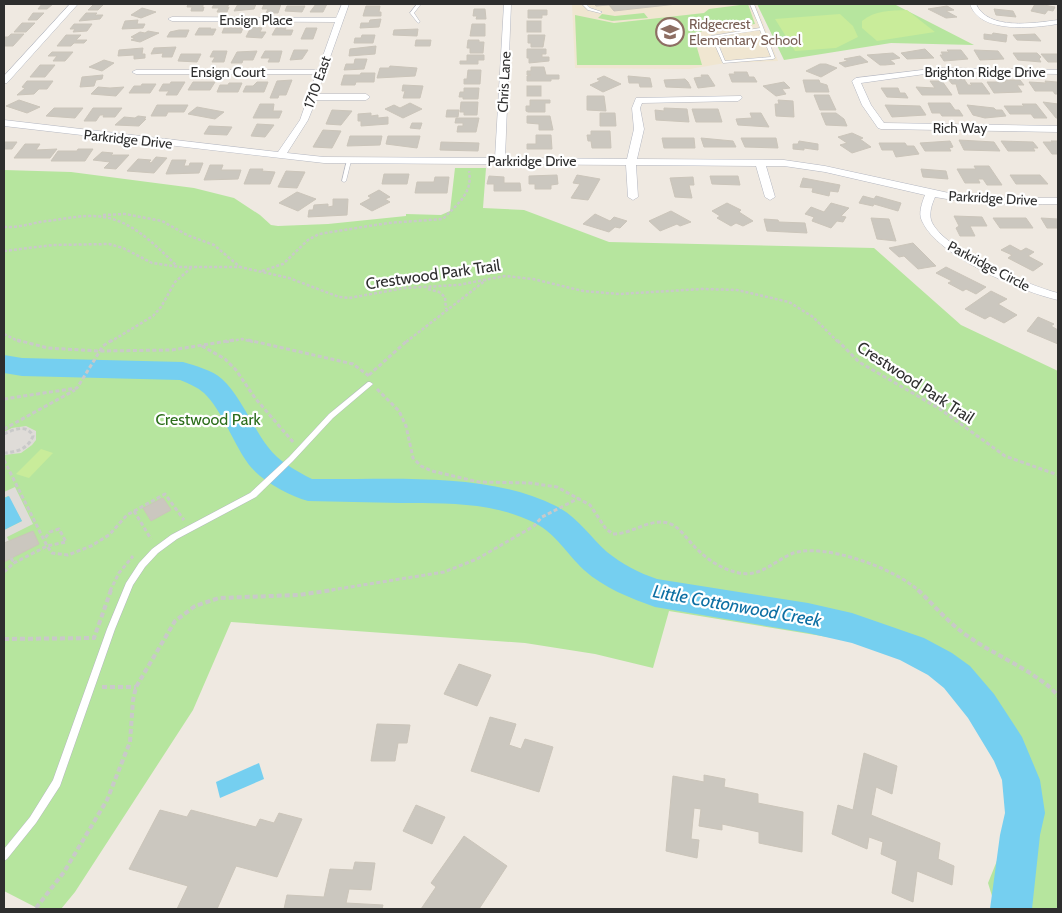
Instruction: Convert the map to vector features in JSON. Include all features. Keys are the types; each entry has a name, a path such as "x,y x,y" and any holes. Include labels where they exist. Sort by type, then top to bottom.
{"street":[{"path":"4,81 74,4"},
{"name":"1710 East","path":"280,156 298,131 345,4"},
{"name":"Chris Lane","path":"500,161 508,4"},
{"path":"974,4 980,17 998,23 1033,24 1058,22"},
{"name":"Ensign Place","path":"172,19 340,20"},
{"name":"Brighton Ridge Drive","path":"870,112 859,92 856,81 878,76 939,70 1058,72"},
{"name":"Ensign Court","path":"136,72 321,72"},
{"path":"312,97 366,97"},
{"path":"633,196 630,169 639,128 636,108 639,100 738,98"},
{"name":"Rich Way","path":"870,112 881,126 1058,129"},
{"name":"Parkridge Drive","path":"4,124 280,156 350,161 784,163 830,168 931,194 991,201 1058,201"},
{"path":"760,162 770,198"},
{"name":"Parkridge Circle","path":"931,194 925,212 926,220 930,228 942,241 1022,285 1047,295 1058,297"}],"lane":[{"path":"418,4 412,13 418,22"},
{"path":"584,4 589,9 600,12"},
{"path":"752,4 762,29 773,58 724,62 713,36 762,29"},
{"path":"344,180 350,161"},
{"path":"4,856 38,814 57,783 90,687 130,583 142,565 155,551 174,538 253,495 291,459 331,416 370,384"}],"path":[{"path":"261,271 283,264 302,244 319,234 388,223 443,219 467,193 471,182 469,168"},
{"path":"4,227 15,228 41,222 126,214 162,221 193,237 214,245 240,268"},
{"path":"94,216 116,219 134,228 155,242 172,262 180,267"},
{"name":"Crestwood Park Trail","path":"4,251 46,246 109,244 123,248 145,261 180,267 224,266 261,271 289,278 344,298 406,288 458,285 492,278 518,276 583,291 619,294 695,289 737,290 760,294 789,302 813,317 859,362 940,409 1004,456 1058,474"},
{"path":"4,429 77,388 99,352 108,342 153,316 161,307 175,282 191,267"},
{"path":"369,375 387,356 472,289 492,278"},
{"path":"425,288 442,295 446,302 446,310"},
{"path":"4,334 21,342 48,348 99,352 172,350 233,339 248,340 353,364 369,375 370,384 399,411 406,426 413,458 426,469 480,482 557,487 580,498 595,510 606,529 613,534 624,534 656,522 668,523 679,530 711,561 738,572 759,572 785,556 802,551 846,558 894,574 919,589 954,627 1042,682 1058,696"},
{"path":"202,345 225,359 236,370 255,398 300,449"},
{"path":"4,399 77,388"},
{"path":"4,434 15,429 26,429 33,436 26,447 15,452 4,453"},
{"path":"4,460 47,546 56,555 68,555 80,551 106,538 127,515 165,494 184,520"},
{"path":"36,908 64,872 107,800 130,742 132,700 136,687 175,622 195,606 218,598 298,595 444,572 476,559 534,526 542,517 580,498"},
{"path":"134,511 151,539"},
{"path":"4,572 14,563 47,546 66,542 59,529 50,532 44,539"},
{"path":"10,558 14,563"},
{"path":"90,687 136,687"}],"shaded area":[{"name":"Ridgecrest Elementary School","path":"572,4 756,4 778,61 725,63 690,69 575,68"},
{"path":"26,426 36,431 36,440 21,453 4,455 4,432 12,428"},
{"path":"15,487 33,524 7,537 9,541 4,543 4,530 22,521 8,496 4,498 4,492"}],"green space":[{"path":"748,4 755,24 706,30 693,34 702,65 577,65 575,15 614,23 704,13 709,9"},
{"path":"757,4 894,4 974,45 891,43 784,60"},
{"path":"907,10 935,32 877,41 862,28 862,21 872,15"},
{"path":"644,13 648,18 612,21 598,18 602,14 615,16"},
{"path":"840,14 853,26 858,37 836,48 795,51 775,19"},
{"name":"Crestwood Park","path":"455,168 486,168 483,208 524,210 609,242 874,248 961,325 1058,371 1058,909 996,909 988,883 1009,831 1018,785 936,667 852,641 669,611 653,668 595,654 525,643 231,622 193,710 75,892 61,909 39,909 4,891 4,170 71,172 194,188 234,198 260,215 271,225 278,226 328,224 406,216 406,214 441,215 450,211"},
{"path":"41,449 53,453 29,478 16,474"}],"water":[{"path":"9,496 22,521 4,530 4,498"},
{"path":"259,763 264,779 220,798 216,782"}],"building":[{"path":"42,4 53,4 47,9 38,9"},
{"path":"94,4 104,4 98,10 88,10"},
{"path":"188,4 204,4 202,7 204,7 203,11 191,11 192,7 187,7"},
{"path":"214,4 229,4 227,8 229,7 227,12 217,12 219,8 212,8"},
{"path":"238,4 256,4 254,9 234,11"},
{"path":"264,4 281,4 278,13 266,13 268,9 262,9"},
{"path":"316,4 327,4 323,12 310,12"},
{"path":"594,4 677,4 614,11 609,5 596,6"},
{"path":"1035,4 1055,7 1053,11 1048,10 1045,14 1031,11"},
{"path":"287,6 305,6 302,12 285,11"},
{"path":"366,6 380,6 379,12 381,12 381,16 363,16"},
{"path":"947,6 954,10 946,11 957,17 946,18 928,9"},
{"path":"142,8 156,12 141,18 131,15"},
{"path":"474,9 485,9 486,19 476,19 477,16 473,16"},
{"path":"994,9 1013,11 1016,17 996,15"},
{"path":"528,10 547,10 547,15 542,15 542,18 528,18"},
{"path":"33,13 44,13 37,20 28,20"},
{"path":"86,13 103,15 100,19 79,21"},
{"path":"381,19 379,27 360,28 361,23 369,23 370,20"},
{"path":"138,20 137,24 145,24 143,28 122,29 125,21"},
{"path":"527,21 541,21 541,32 527,32"},
{"path":"22,23 35,23 26,32 14,32"},
{"path":"74,24 92,24 87,31 73,32 75,29 70,29"},
{"path":"472,24 485,24 485,36 470,36"},
{"path":"251,27 262,28 260,32 266,32 262,38 246,37"},
{"path":"199,28 216,29 213,35 195,35"},
{"path":"224,28 243,28 241,33 222,33"},
{"path":"276,28 293,30 291,35 272,35"},
{"path":"306,28 317,28 313,39 301,39"},
{"path":"418,29 417,36 393,35 394,30"},
{"path":"189,30 186,37 167,37 170,32"},
{"path":"148,31 159,33 140,42 131,40 135,38 131,37 140,32 145,33"},
{"path":"993,33 1007,35 1006,42 984,39 984,34 992,35"},
{"path":"11,34 24,34 13,46 4,46 4,37 8,37"},
{"path":"1035,34 1041,41 1017,40 1013,35"},
{"path":"66,35 81,35 76,40 87,40 84,43 74,43 71,46 57,46"},
{"path":"362,35 375,35 373,43 354,43 355,38 361,38"},
{"path":"528,35 545,35 543,47 531,47 531,43 528,43"},
{"path":"416,40 431,40 430,46 415,46"},
{"path":"468,40 484,42 483,53 470,53 470,48 467,48"},
{"path":"376,46 375,54 349,56 350,49"},
{"path":"176,47 172,57 162,57 163,53 151,54 154,48"},
{"path":"143,48 142,54 145,54 145,58 134,59 134,55 118,56 119,50"},
{"path":"527,49 546,49 546,54 542,54 542,57 549,57 549,61 529,63"},
{"path":"925,49 934,58 907,59 901,53"},
{"path":"294,50 308,50 302,59 290,60"},
{"path":"947,50 961,50 968,59 944,61 940,55 943,55 941,52 949,52"},
{"path":"974,50 998,51 1004,59 980,60"},
{"path":"213,51 227,51 224,62 212,62 215,57 210,57"},
{"path":"257,51 253,60 231,63 237,52"},
{"path":"265,51 282,51 279,62 268,62 270,58 261,58"},
{"path":"52,52 73,52 65,61 53,61 57,56 48,56"},
{"path":"893,53 900,58 890,60 895,64 885,65 880,65 867,55"},
{"path":"1013,53 1037,53 1041,57 1039,59 1041,62 1018,60"},
{"path":"181,54 201,54 197,62 178,61"},
{"path":"1041,54 1058,54 1058,62 1048,62"},
{"path":"467,55 484,55 484,60 478,60 478,64 460,64 460,61 467,61"},
{"path":"860,56 868,62 845,67 839,63 848,61 844,59"},
{"path":"355,59 367,59 364,69 344,70 346,64 354,64"},
{"path":"104,60 114,63 102,71 89,67"},
{"path":"820,64 837,68 821,77 806,71"},
{"path":"40,65 55,65 45,77 30,77"},
{"path":"390,66 417,68 415,76 377,78 380,68 389,68"},
{"path":"531,67 544,67 546,75 559,75 559,79 527,81 527,76 531,75 527,75 527,71 531,71"},
{"path":"468,70 481,70 480,84 464,84 464,79 467,79"},
{"path":"734,72 747,72 749,77 754,77 757,82 732,82 729,74 735,74"},
{"path":"361,73 375,73 374,82 356,82 355,85 341,85 344,75 360,75"},
{"path":"103,75 102,79 96,80 94,86 80,87 82,77"},
{"path":"701,75 708,75 715,86 698,88 694,78 702,77"},
{"path":"604,76 621,84 603,92 590,85 600,81 597,79"},
{"path":"628,76 650,78 652,87 640,87 639,83 629,83"},
{"path":"685,79 691,88 666,87 664,80"},
{"path":"948,79 964,79 968,85 972,85 970,83 982,83 990,94 959,94 956,84 952,84"},
{"path":"292,80 286,95 270,98 277,81"},
{"path":"803,80 819,80 820,83 827,85 829,92 806,92"},
{"path":"1004,80 1020,80 1024,85 1017,85 1022,92 994,93 987,82 1006,82"},
{"path":"27,81 53,81 47,89 39,89 34,94 17,95 25,88 22,87"},
{"path":"930,81 942,81 952,95 922,95 916,87 935,88"},
{"path":"1045,81 1057,82 1058,94 1055,94 1053,91 1035,91 1029,82 1046,83"},
{"path":"171,82 185,82 177,95 166,95 169,91 159,91 163,84 170,84"},
{"path":"193,82 215,82 210,90 188,90"},
{"path":"257,82 268,82 264,92 243,92 246,86 253,86"},
{"path":"784,82 790,88 782,89 786,94 776,96 763,86"},
{"path":"229,83 242,83 238,92 217,92 220,85 228,85"},
{"path":"142,84 156,84 150,93 129,93 134,86 141,86"},
{"path":"403,85 423,86 420,98 403,98 405,91 402,91"},
{"path":"527,86 541,86 541,96 527,96"},
{"path":"98,87 124,87 116,96 91,94"},
{"path":"464,88 479,88 478,99 463,99 463,97 459,97 460,92 464,92"},
{"path":"881,88 898,88 900,93 905,93 908,98 887,97"},
{"path":"814,95 829,95 836,110 820,110"},
{"path":"587,96 604,96 606,111 587,110"},
{"path":"19,100 40,107 27,113 6,106"},
{"path":"530,100 550,100 550,103 545,103 545,112 528,112 526,111 526,106 530,106"},
{"path":"778,100 793,101 794,117 776,116 775,104 779,104"},
{"path":"461,102 478,102 477,115 464,115 464,112 460,112"},
{"path":"1043,102 1058,104 1058,118 1056,118"},
{"path":"410,103 422,109 403,118 385,109 394,105 400,108"},
{"path":"928,103 950,103 963,116 942,116 940,113 932,113"},
{"path":"260,104 274,104 273,111 282,111 279,118 253,118"},
{"path":"1022,104 1036,104 1047,118 1034,118 1031,114 1010,114 1004,106 1024,106"},
{"path":"157,105 188,105 184,112 168,112 166,116 151,116"},
{"path":"885,105 920,106 926,115 892,117"},
{"path":"967,105 1002,110 1006,116 985,118 973,115"},
{"path":"197,107 224,112 215,119 188,114"},
{"path":"54,108 83,108 75,118 46,116"},
{"path":"93,108 122,108 115,117 103,117 104,115 100,115 96,121 84,121"},
{"path":"664,108 687,109 689,122 656,120 655,110 664,111"},
{"path":"692,109 718,109 722,122 696,122"},
{"path":"332,110 352,111 341,125 326,124"},
{"path":"447,110 459,110 458,117 446,117"},
{"path":"371,113 371,116 378,115 378,118 388,117 388,124 361,126 361,121 358,121 358,114"},
{"path":"600,113 615,113 616,126 600,126"},
{"path":"750,113 761,113 769,127 738,125 736,119 752,118"},
{"path":"821,113 836,113 844,119 847,126 826,125"},
{"path":"138,116 146,117 139,126 115,125 124,117 135,118"},
{"path":"527,116 550,116 553,130 539,130 539,124 527,123"},
{"path":"456,118 479,118 476,132 457,132 458,126 463,126 463,123 455,123"},
{"path":"412,123 422,123 420,129 410,128"},
{"path":"257,124 274,125 265,137 251,136"},
{"path":"209,126 232,127 227,135 204,134"},
{"path":"323,130 341,131 332,148 313,147"},
{"path":"591,131 610,131 611,148 592,148 591,141 588,141 587,135 591,135"},
{"path":"852,133 863,138 860,139 871,147 852,153 840,145 847,143 838,137"},
{"path":"536,135 551,135 552,149 527,149 527,144 536,144"},
{"path":"350,136 382,136 380,145 347,146"},
{"path":"388,136 420,136 417,148 386,144"},
{"path":"662,138 694,138 695,148 664,148"},
{"path":"701,138 733,141 736,147 704,147"},
{"path":"741,138 776,138 778,148 745,147"},
{"path":"959,140 994,142 1000,151 964,150"},
{"path":"799,141 818,144 818,150 793,149 793,144 798,144"},
{"path":"950,141 953,147 949,148 951,151 925,151 920,143"},
{"path":"1001,141 1033,142 1038,148 1033,148 1035,151 1008,151"},
{"path":"1051,141 1058,141 1058,154 1052,154 1043,142 1053,142"},
{"path":"4,142 17,142 12,149 4,149"},
{"path":"441,142 479,143 478,151 440,150"},
{"path":"879,143 905,143 907,146 914,146 919,154 896,157 893,150 882,150"},
{"path":"25,144 40,144 36,150 57,149 50,158 14,158"},
{"path":"78,149 93,149 85,161 51,161 58,151 77,151"},
{"path":"102,152 113,153 111,155 129,155 116,169 104,168 110,162 93,160"},
{"path":"156,157 167,158 154,173 127,171 138,159 151,160 149,162 151,163"},
{"path":"172,160 186,160 184,166 189,166 190,163 203,163 199,173 166,174"},
{"path":"210,165 223,165 221,170 241,170 238,179 204,180"},
{"path":"974,166 989,166 1002,185 987,185 983,179 978,179 980,183 965,183 957,169 976,169"},
{"path":"250,169 263,169 262,171 275,172 270,184 244,184"},
{"path":"921,169 946,171 948,179 923,177"},
{"path":"286,171 305,172 297,188 278,187"},
{"path":"384,174 409,174 407,184 382,184"},
{"path":"557,175 558,184 551,185 551,189 535,189 535,184 529,184 529,176"},
{"path":"577,175 600,179 588,200 571,198 580,184 573,183"},
{"path":"1010,175 1040,175 1048,184 1016,184"},
{"path":"489,176 504,177 504,183 520,183 521,191 494,191 494,184 487,184"},
{"path":"710,176 738,176 740,185 712,184"},
{"path":"435,177 449,177 447,193 415,193 417,182 434,182"},
{"path":"693,177 694,185 689,185 692,198 675,197 670,178"},
{"path":"803,178 840,185 838,192 830,191 829,196 812,192 813,188 800,187"},
{"path":"379,190 390,197 385,199 390,202 372,211 360,204 371,198 368,196"},
{"path":"297,192 316,199 298,211 279,203"},
{"path":"863,196 874,199 876,196 901,203 898,211 874,204 873,206 859,203"},
{"path":"333,199 348,199 347,215 308,217 309,210 313,210 314,205 328,204 328,207 333,206"},
{"path":"727,203 741,210 739,212 753,221 743,226 736,223 731,226 717,218 720,216 712,211"},
{"path":"831,203 849,208 841,216 846,217 843,222 837,221 831,228 812,221 814,217 805,214 811,207 824,212"},
{"path":"671,211 691,222 680,226 677,224 660,231 649,221"},
{"path":"595,214 610,221 614,217 627,221 620,228 615,227 609,232 583,224"},
{"path":"954,216 982,217 987,226 970,226 975,236 960,236 956,228 959,226"},
{"path":"871,218 889,219 896,241 877,239"},
{"path":"993,218 1026,218 1033,228 1000,228"},
{"path":"1041,218 1058,219 1058,228 1047,228"},
{"path":"764,219 778,220 779,222 805,223 807,233 767,231"},
{"path":"913,243 936,266 918,269 904,256 899,257 889,248"},
{"path":"1010,245 1021,251 1026,248 1034,252 1028,256 1043,264 1033,271 1008,258 1012,255 1001,250"},
{"path":"946,267 986,287 976,294 966,289 963,291 948,283 952,281 936,273"},
{"path":"991,291 1007,299 998,304 1017,315 1004,323 990,316 985,319 965,309"},
{"path":"1038,317 1054,324 1051,326 1058,330 1058,344 1027,331"},
{"path":"163,498 171,510 151,521 143,508"},
{"path":"33,531 39,544 4,562 4,543"},
{"path":"459,664 491,675 477,706 444,694"},
{"path":"490,717 516,724 509,745 521,749 525,739 553,747 539,792 471,771"},
{"path":"377,724 410,725 407,743 398,743 395,761 371,761"},
{"path":"864,753 897,766 892,794 876,787 871,815 940,843 938,859 954,866 952,885 917,871 913,902 892,893 897,861 881,854 883,842 869,837 867,849 832,834 838,805 853,810"},
{"path":"704,775 725,779 724,787 758,794 758,803 803,812 802,852 759,843 759,832 722,824 722,830 699,826 701,809 694,808 691,839 699,840 697,858 666,851 673,776 704,782"},
{"path":"416,805 445,817 432,844 403,831"},
{"path":"160,810 187,817 191,810 256,827 260,819 274,823 279,813 302,819 277,877 236,866 217,909 177,909 188,886 129,869"},
{"path":"464,836 507,866 479,909 421,909 436,887 431,883"},
{"path":"355,862 375,863 371,890 349,889 346,903 383,905 382,909 284,909 287,895 324,897 330,869 353,870"}],"waterway":[{"name":"Little Cottonwood Creek","path":"4,364 22,367 183,371 213,386 235,417 258,456 284,478 308,490 445,492 504,499 546,515 571,533 596,561 625,581 655,593 808,618 852,628 912,649 940,664 957,677 981,706 1009,750 1021,780 1025,813 1020,835 1011,909"}],"place":[{"name":"Ridgecrest Elementary School","path":"670,32"}]}
